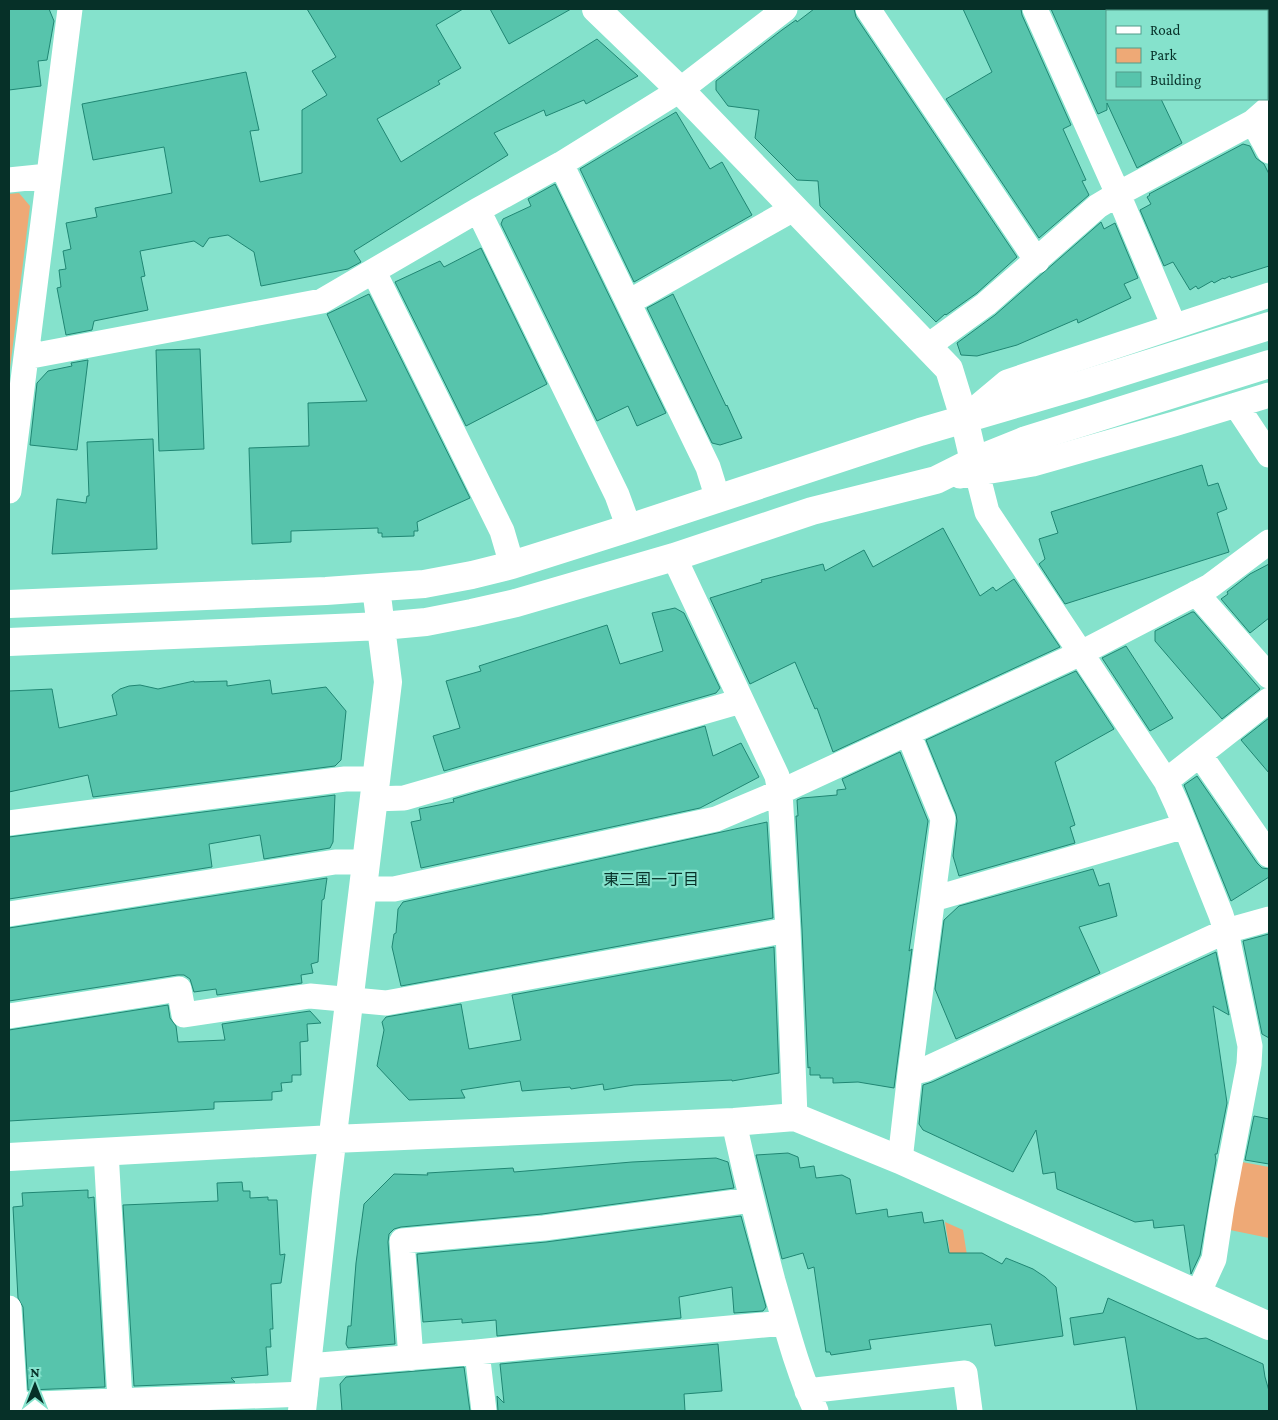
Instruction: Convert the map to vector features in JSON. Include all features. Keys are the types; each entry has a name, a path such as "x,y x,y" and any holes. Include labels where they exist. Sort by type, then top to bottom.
{"street":[{"path":"9,491 70,9"},
{"path":"596,9 680,90 949,369 964,418 987,512 1166,781 1221,915 1260,1046 1249,1064 1214,1259 1198,1294"},
{"path":"26,357 322,302 478,210 561,164 680,90 785,9"},
{"path":"868,9 1036,261"},
{"path":"1035,9 1118,194 1174,326"},
{"path":"928,346 986,304 1098,206 1118,194 1261,115 1269,151"},
{"path":"561,164 708,467 718,499"},
{"path":"9,180 48,176"},
{"path":"628,302 794,208"},
{"path":"478,210 617,495 629,528"},
{"path":"374,272 502,531 512,565"},
{"path":"964,418 1007,382 1269,295"},
{"path":"9,604 376,588 424,584 472,575 512,565 629,528 964,418 1084,384 1269,326"},
{"path":"9,642 382,626 426,622 472,614 516,603 674,556 812,512 936,480 976,467 1026,440 1269,364"},
{"path":"976,467 1033,464 1269,395"},
{"path":"1236,405 1269,455"},
{"path":"363,889 394,889 716,818 780,792 1081,653 1210,586 1269,542"},
{"path":"674,556 777,776 780,792 788,930 795,1117"},
{"path":"9,1308 12,1405 120,1400 304,1402 332,1139 388,682 376,588"},
{"path":"1196,593 1269,676"},
{"path":"1166,781 1269,700"},
{"path":"9,824 345,779 404,798 741,701"},
{"path":"900,1160 943,818 908,733"},
{"path":"1200,755 1269,855"},
{"path":"933,899 1184,826"},
{"path":"9,914 335,862 366,862"},
{"path":"910,1073 926,1069 1226,931 1269,919"},
{"path":"9,1016 179,989 184,1015 310,996 386,1003 788,930"},
{"path":"9,1157 332,1139 734,1122 795,1117 900,1160 1269,1326"},
{"path":"734,1122 751,1200 785,1323 811,1401 965,1373 970,1411"},
{"path":"106,1151 120,1400"},
{"path":"411,1358 402,1242 544,1228 751,1200"},
{"path":"308,1366 785,1323"},
{"path":"477,1352 484,1411"}],"green space":[{"path":"19,193 30,206 9,377 9,194"},
{"path":"1242,1162 1269,1167 1269,1238 1230,1230"},
{"path":"945,1222 963,1230 972,1287 956,1290"}],"building":[{"path":"9,9 49,9 54,21 47,60 38,61 41,86 9,90"},
{"path":"307,9 463,9 436,25 461,68 438,81 440,84 377,119 401,162 597,39 638,76 586,104 584,100 546,116 544,110 494,133 508,155 354,251 361,262 348,269 261,286 254,252 228,235 209,238 203,247 194,241 140,251 145,276 141,277 148,310 94,321 92,330 66,335 57,288 61,287 59,270 66,269 63,251 71,249 66,223 97,217 95,208 172,193 164,147 93,160 82,104 246,72 259,130 250,131 260,182 302,173 302,110 327,95 312,71 336,57"},
{"path":"490,9 571,9 509,44"},
{"path":"814,9 854,9 856,17 1017,257 977,293 936,322 820,206 818,181 797,180 755,138 759,110 728,106 716,90 716,81 782,30 796,20 797,22"},
{"path":"963,9 1021,9 1071,125 1063,129 1086,180 1082,181 1089,195 1039,238 946,99 992,72"},
{"path":"1051,9 1107,9 1106,100 1161,100 1182,143 1137,168 1107,103 1107,110 1098,114"},
{"path":"676,112 710,169 722,162 752,215 634,282 580,169"},
{"path":"1243,144 1250,146 1256,158 1264,164 1269,174 1269,266 1231,278 1230,276 1223,278 1214,283 1212,281 1198,289 1196,286 1190,290 1173,262 1164,266 1140,210 1151,204 1147,197 1149,194"},
{"path":"555,184 666,413 637,426 628,406 597,421 501,224 503,219 531,206 528,199"},
{"path":"1101,222 1104,229 1115,223 1138,278 1124,284 1131,298 1078,323 1077,319 1017,345 977,356 961,355 957,343 995,315"},
{"path":"481,248 547,384 466,426 395,282 440,261 444,267"},
{"path":"369,294 470,498 417,522 418,531 414,531 414,536 382,537 382,533 378,533 378,528 291,531 291,542 252,544 249,448 309,446 308,403 367,401 327,314"},
{"path":"673,294 742,438 720,445 712,443 647,308"},
{"path":"200,349 204,449 159,451 156,350"},
{"path":"88,360 77,450 30,445 37,383 48,371 72,366 71,363"},
{"path":"153,439 157,549 52,554 57,499 86,503 87,496 89,496 87,442"},
{"path":"1202,465 1208,486 1218,483 1227,509 1217,513 1229,552 1065,604 1039,564 1045,559 1039,539 1058,533 1051,512"},
{"path":"943,528 980,596 993,587 996,591 1014,579 1060,647 833,752 817,708 815,709 795,662 750,684 710,598 762,582 761,580 823,564 825,571 864,550 873,567"},
{"path":"1269,564 1269,618 1250,633 1221,599 1250,574"},
{"path":"675,608 684,613 720,688 716,693 444,771 433,736 460,728 446,681 481,671 479,666 607,625 620,664 663,651 652,613"},
{"path":"1192,612 1260,689 1222,719 1155,641 1155,631"},
{"path":"1126,646 1173,718 1150,731 1102,658"},
{"path":"1076,671 1114,729 1055,762 1075,825 1070,827 1075,843 959,876 953,856 956,814 926,740"},
{"path":"270,680 272,694 326,687 346,711 341,760 335,766 93,797 88,775 9,792 9,691 52,689 59,728 117,715 112,695 120,689 129,686 140,685 158,689 194,681 227,681 227,686"},
{"path":"1269,718 1269,773 1241,740"},
{"path":"705,726 713,756 741,743 759,777 700,808 421,868 411,822 421,820 419,809 454,802 453,799"},
{"path":"900,752 928,821 909,951 912,949 894,1088 858,1082 833,1083 833,1078 820,1078 820,1075 810,1075 810,1067 808,1068 796,816 798,816 797,800 837,795 837,790 846,789 842,779"},
{"path":"1197,776 1257,863 1262,868 1269,869 1269,877 1231,901 1184,785"},
{"path":"335,795 333,842 330,848 264,859 260,835 209,844 212,867 9,899 9,837"},
{"path":"767,822 773,918 401,986 392,947 394,934 396,933 398,909 403,902"},
{"path":"1093,869 1099,886 1109,883 1117,916 1079,927 1100,973 956,1039 935,989 944,920 959,906"},
{"path":"327,878 324,899 322,900 318,962 311,964 313,973 301,975 302,983 217,995 216,989 194,992 190,979 184,975 177,975 9,1001 9,928"},
{"path":"1269,934 1269,1038 1262,1034 1243,941"},
{"path":"774,947 779,1073 732,1081 634,1085 604,1090 603,1084 571,1089 570,1087 522,1091 520,1081 461,1090 465,1098 409,1100 377,1066 384,1030 382,1022 386,1017 461,1004 469,1049 521,1040 512,995"},
{"path":"1216,952 1229,1015 1213,1006 1227,1103 1217,1154 1215,1154 1216,1160 1200,1255 1191,1274 1184,1225 1154,1228 1153,1220 1135,1222 1057,1189 1055,1172 1043,1174 1036,1130 1013,1172 923,1130 919,1124 923,1085"},
{"path":"168,1005 170,1018 176,1026 178,1042 225,1040 222,1024 310,1011 321,1023 307,1024 308,1041 300,1042 301,1075 292,1075 292,1082 281,1083 282,1091 272,1092 272,1100 214,1102 214,1109 9,1121 9,1030"},
{"path":"1254,1116 1269,1119 1269,1164 1245,1160"},
{"path":"788,1153 798,1157 800,1168 814,1166 816,1178 842,1175 850,1179 856,1214 887,1209 888,1217 922,1212 924,1223 943,1220 949,1253 982,1253 1002,1264 1006,1258 1033,1269 1056,1287 1063,1336 995,1346 991,1324 869,1340 871,1349 831,1355 830,1352 826,1352 814,1267 808,1269 803,1253 782,1259 756,1155"},
{"path":"716,1158 728,1162 734,1188 542,1214 394,1229 389,1234 388,1242 395,1344 348,1348 346,1344 348,1326 351,1326 356,1263 364,1204 394,1174 428,1175 427,1173 513,1168 514,1172 632,1162"},
{"path":"242,1182 243,1191 250,1191 250,1198 268,1197 268,1200 277,1200 280,1255 285,1254 281,1283 271,1284 273,1329 270,1329 271,1347 266,1347 268,1375 231,1378 235,1382 134,1386 123,1205 218,1201 217,1183"},
{"path":"88,1190 88,1198 94,1197 105,1387 28,1390 23,1307 18,1298 13,1207 23,1206 22,1193"},
{"path":"741,1216 766,1307 763,1311 734,1313 732,1287 679,1297 681,1318 497,1336 496,1320 462,1323 462,1319 423,1322 417,1254 546,1242"},
{"path":"1108,1298 1198,1339 1206,1338 1263,1364 1269,1391 1269,1411 1137,1411 1125,1337 1074,1345 1070,1318 1103,1313"},
{"path":"718,1344 722,1391 684,1394 685,1411 498,1411 497,1396 504,1403 500,1364"},
{"path":"464,1367 470,1411 342,1411 340,1384 346,1377"}],"district":[{"name":"東三国一丁目","path":"651,879"}]}
